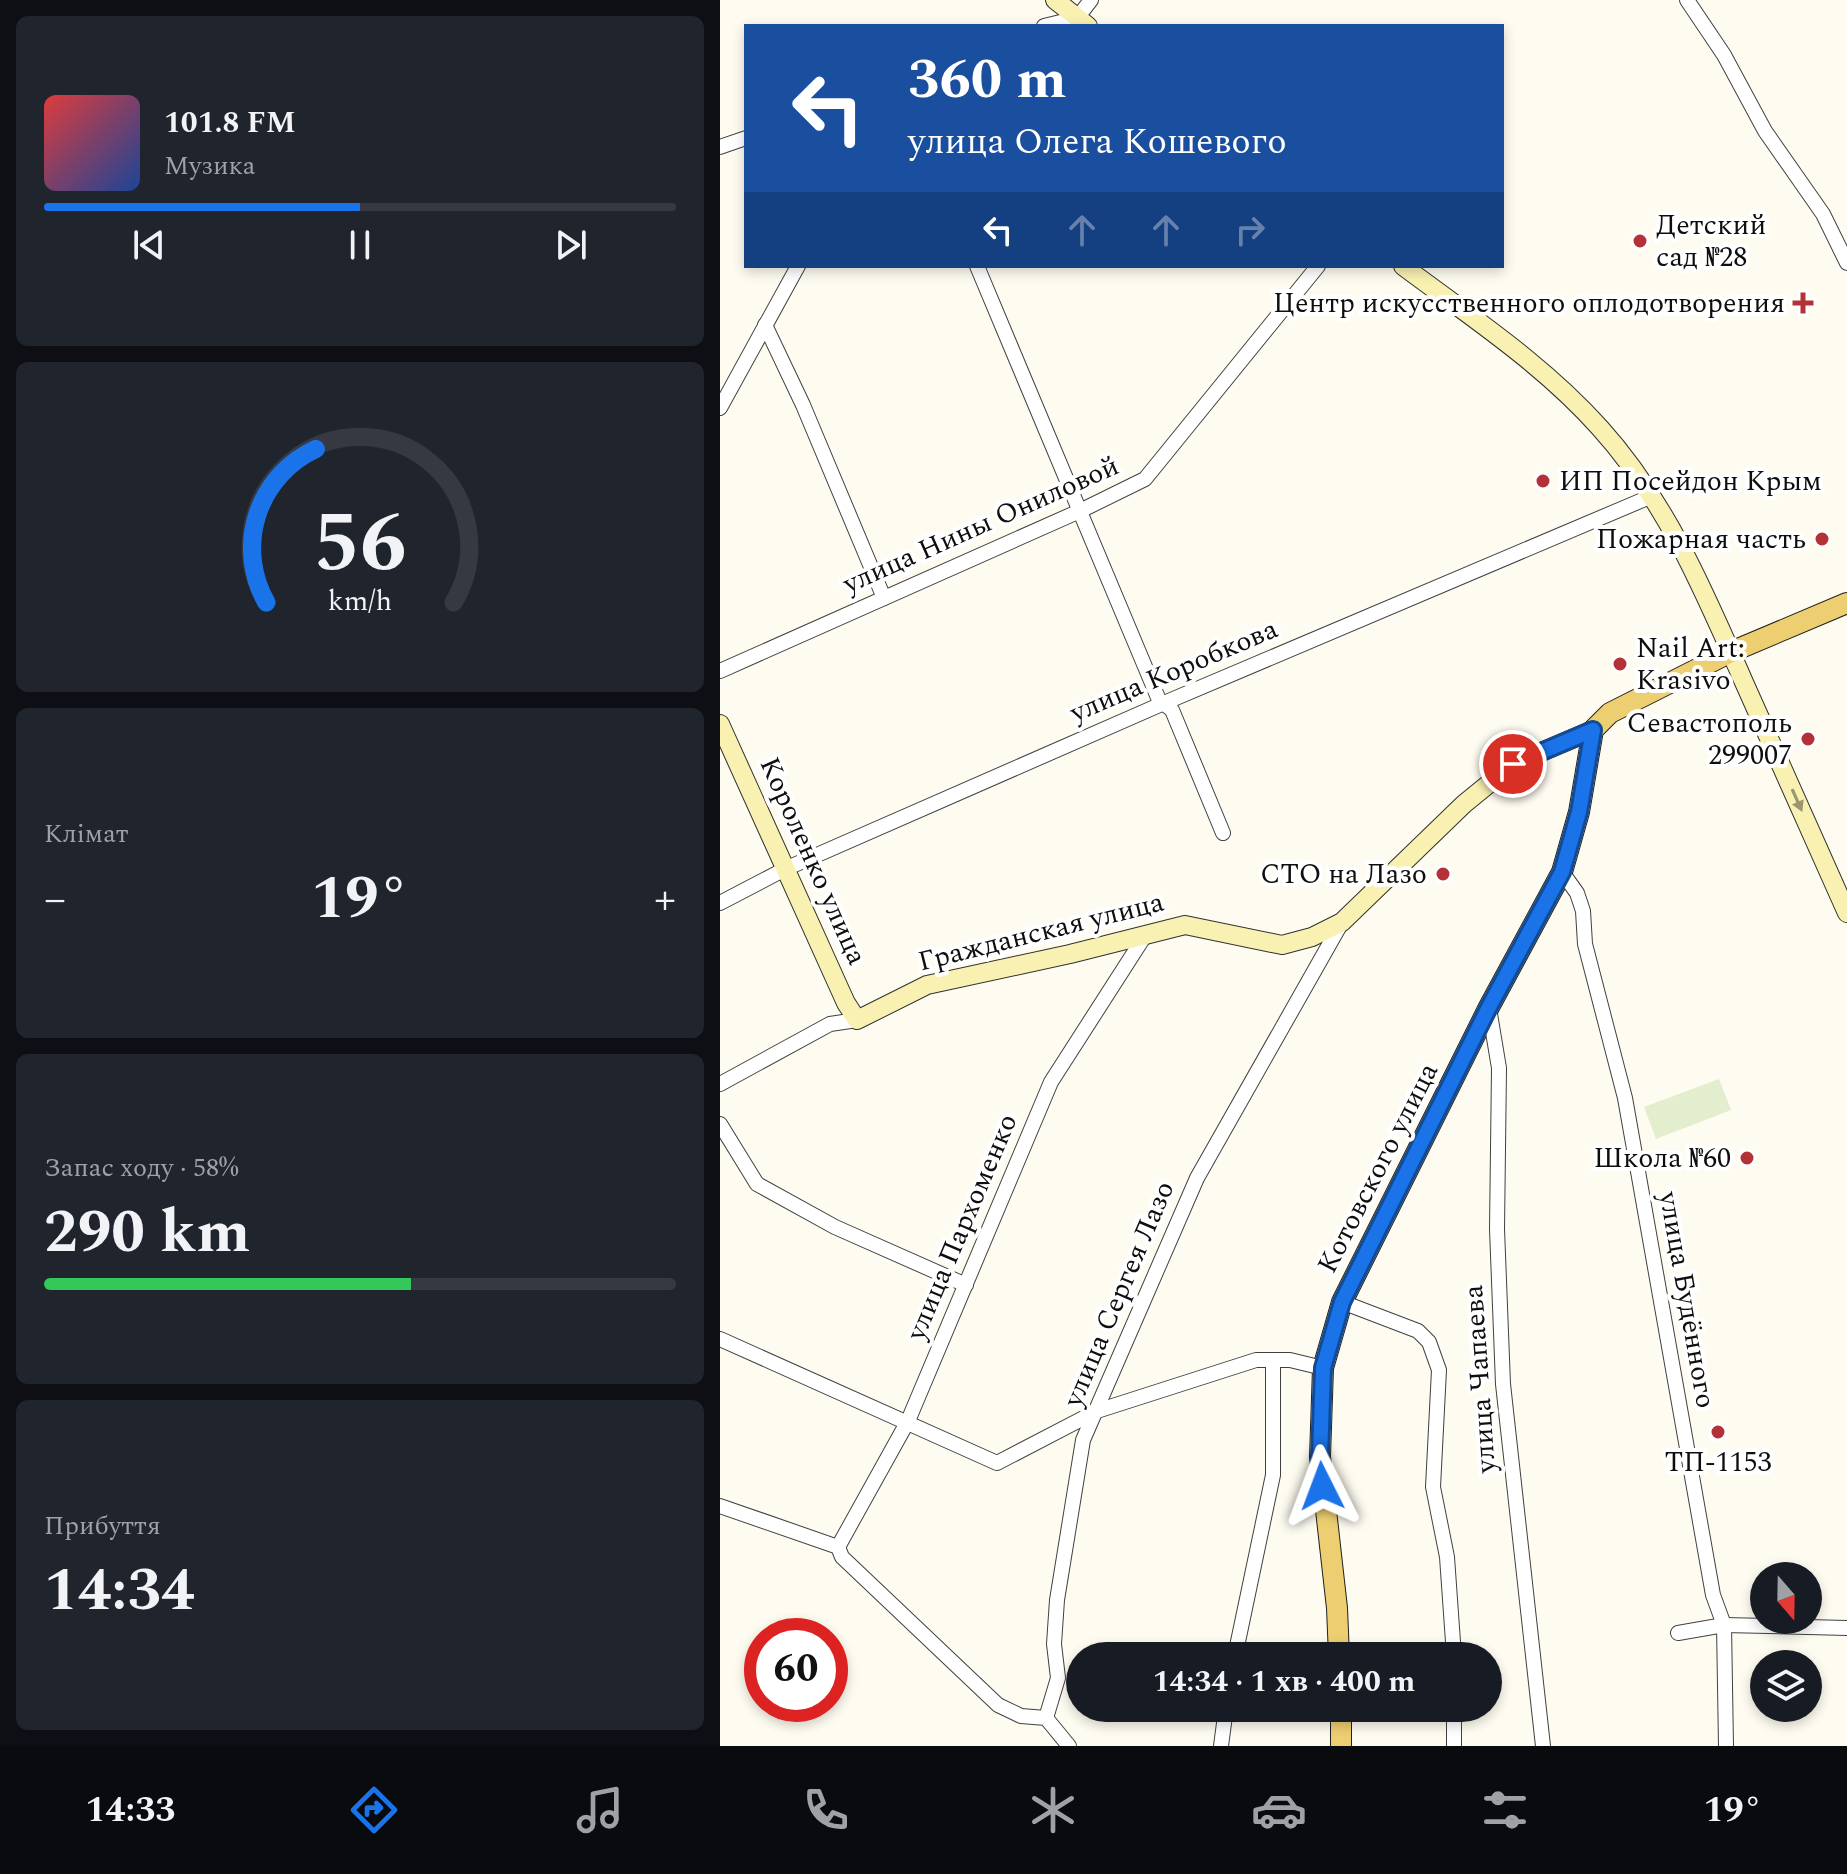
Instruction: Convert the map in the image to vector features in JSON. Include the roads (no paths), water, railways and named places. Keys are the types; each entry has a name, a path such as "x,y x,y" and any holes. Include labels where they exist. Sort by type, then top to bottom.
{"main road":[{"path":"1593,730 1610,713 1731,652 1847,603"},
{"name":"Котовского улица","path":"1338,1642 1320,1457 1323,1368 1342,1302 1489,1007 1562,872 1579,812 1593,730"},
{"path":"1341,1722 1341,1746"}],"street":[{"path":"1055,0 1083,22 1091,0"},
{"path":"1687,0 1724,55 1765,131 1823,214 1847,263"},
{"path":"720,147 744,139"},
{"path":"720,408 797,268"},
{"path":"978,268 1082,510 1159,700 1172,710 1223,833"},
{"name":"улица Нины Ониловой","path":"720,671 1145,479 1316,268"},
{"path":"1406,268 1560,387 1601,429 1652,496 1698,580 1847,913"},
{"path":"765,325 803,405 884,598"},
{"name":"улица Коробкова","path":"720,903 785,869 1164,703 1652,496"},
{"name":"Короленко улица","path":"720,724 846,1003 857,1020"},
{"name":"Гражданская улица","path":"720,1084 830,1024 857,1020 927,985 1185,925 1282,945 1312,937 1342,922 1464,804 1513,764 1593,730"},
{"name":"улица Будённого","path":"1562,872 1577,893 1583,911 1585,944 1625,1098 1713,1595 1724,1625 1726,1746"},
{"name":"улица Сергея Лазо","path":"1046,1718 1058,1678 1054,1644 1057,1600 1083,1440 1197,1178 1342,922"},
{"name":"улица Пархоменко","path":"838,1547 908,1421 1051,1082 1146,934"},
{"name":"улица Чапаева","path":"1489,1007 1499,1068 1497,1229 1503,1384 1543,1746"},
{"path":"720,1124 757,1184 835,1227 966,1285"},
{"path":"1342,1302 1418,1331 1429,1342 1439,1370 1433,1487 1447,1557 1453,1642"},
{"path":"720,1339 997,1463 1097,1411 1256,1360 1290,1360 1323,1368"},
{"path":"1238,1642 1273,1475 1273,1360"},
{"path":"720,1506 838,1547 842,1557 998,1705 1021,1716 1046,1718 1069,1746"},
{"path":"1678,1633 1724,1625 1847,1628"},
{"path":"1221,1746 1224,1722"},
{"path":"1454,1722 1454,1746"}],"place":[{"name":"Детский сад №28","path":"1640,241"},
{"name":"Центр искусственного оплодотворения","path":"1803,303"},
{"name":"ИП Посейдон Крым","path":"1543,481"},
{"name":"Пожарная часть","path":"1822,539"},
{"name":"Nail Art: Krasivo","path":"1620,664"},
{"name":"Севастополь 299007","path":"1808,739"},
{"name":"СТО на Лазо","path":"1443,874"},
{"name":"Школа №60","path":"1747,1158"},
{"name":"ТП-1153","path":"1718,1432"}]}
